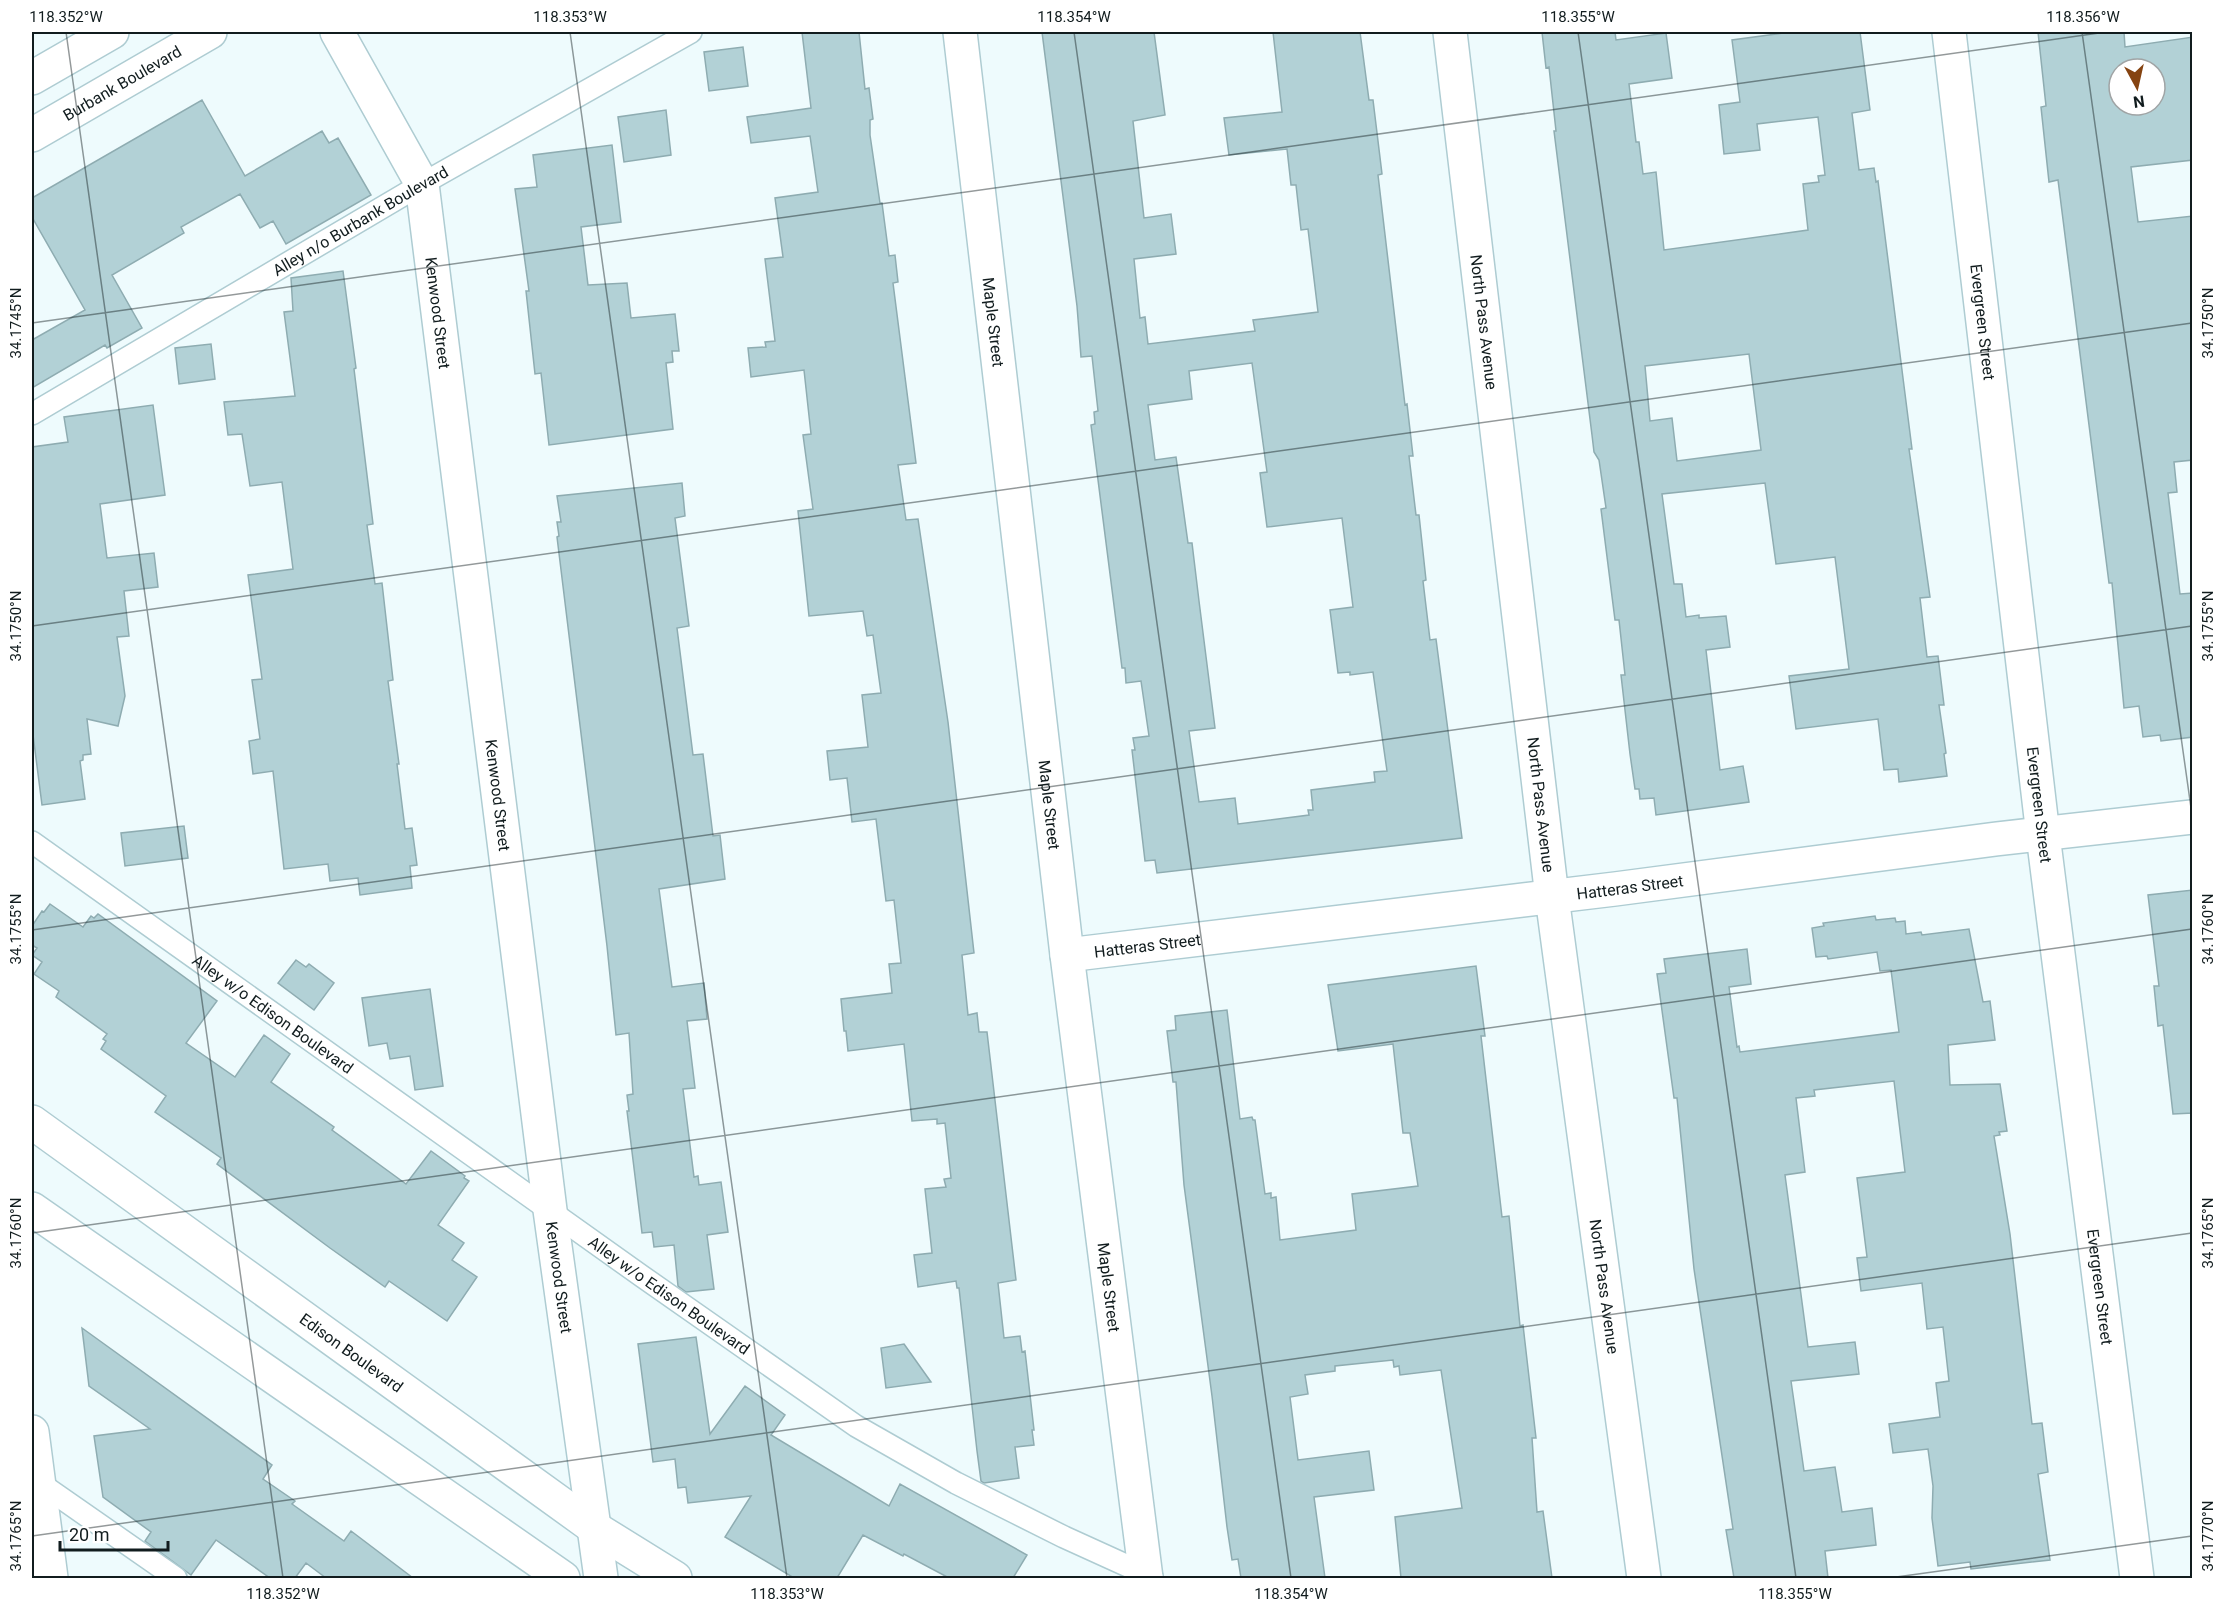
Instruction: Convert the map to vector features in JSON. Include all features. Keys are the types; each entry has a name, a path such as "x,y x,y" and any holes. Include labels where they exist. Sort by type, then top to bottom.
{"street":[{"path":"32,78 112,32"},
{"name":"Kenwood Street","path":"337,32 422,184 550,1210 602,1578"},
{"name":"Maple Street","path":"960,32 1067,955 1149,1577"},
{"name":"North Pass Avenue","path":"1450,32 1552,897 1644,1578"},
{"name":"Evergreen Street","path":"1949,32 2043,835 2137,1578"},
{"name":"Burbank Boulevard","path":"32,135 193,36"},
{"name":"Hatteras Street","path":"1067,955 1552,897 1996,839 2193,817"},
{"name":"Edison Boulevard","path":"32,1122 596,1528 675,1578"},
{"path":"32,1209 562,1578"},
{"path":"32,1432 34,1479 51,1578"}],"lane":[{"name":"Alley n/o Burbank Boulevard","path":"32,414 422,184 691,32"},
{"name":"Alley w/o Edison Boulevard","path":"32,842 856,1426 966,1488 1149,1577"},
{"path":"34,1479 176,1578"}],"building":[{"path":"802,32 859,32 865,89 869,88 873,119 870,120 870,135 880,203 882,203 889,256 895,255 898,282 893,283 916,463 898,465 906,520 918,519 948,722 974,953 962,955 968,1015 977,1013 979,1032 987,1032 1016,1280 998,1283 1004,1338 1020,1336 1022,1352 1025,1351 1034,1430 1032,1430 1034,1445 1015,1447 1019,1478 984,1483 981,1481 977,1451 959,1288 957,1288 956,1281 918,1287 914,1255 932,1253 925,1189 946,1187 944,1179 951,1178 945,1123 937,1124 937,1119 912,1121 904,1044 848,1051 846,1031 844,1031 841,999 892,993 889,964 901,963 894,900 886,901 876,819 852,822 847,778 830,780 827,751 868,747 862,695 881,693 873,635 867,636 863,611 809,616 798,511 813,509 803,435 811,434 804,370 751,377 748,348 766,347 765,342 775,341 765,259 783,257 775,198 818,192 810,136 751,143 747,117 811,108"},
{"path":"1042,32 1154,32 1165,115 1133,121 1144,218 1171,214 1176,254 1134,259 1140,318 1145,317 1148,344 1255,331 1253,320 1318,312 1308,229 1301,230 1296,185 1291,185 1287,149 1229,155 1224,118 1282,112 1273,32 1360,32 1369,100 1373,100 1382,174 1378,175 1413,456 1409,456 1416,515 1419,515 1426,580 1423,581 1430,640 1436,639 1462,838 1157,873 1155,860 1145,861 1132,750 1135,750 1133,738 1149,736 1141,681 1126,683 1125,668 1122,668 1091,425 1095,424 1094,412 1098,411 1092,356 1081,357 1077,306","holes":["1252,363 1267,472 1260,473 1267,527 1342,518 1353,607 1330,610 1338,673 1350,672 1350,675 1373,672 1387,771 1374,772 1375,782 1311,790 1313,810 1308,810 1309,815 1238,824 1235,798 1199,802 1189,731 1215,728 1192,543 1188,543 1176,457 1155,460 1148,405 1192,399 1189,371"]},
{"path":"1542,32 1615,32 1616,40 1666,33 1672,78 1629,84 1636,142 1639,142 1643,174 1656,172 1664,250 1808,230 1803,184 1819,182 1818,176 1825,175 1818,117 1757,124 1760,150 1724,154 1719,105 1740,102 1732,40 1791,32 1860,32 1870,110 1852,113 1859,170 1874,168 1876,182 1878,181 1912,449 1909,449 1930,597 1920,598 1927,657 1938,656 1944,705 1939,705 1947,776 1899,782 1898,769 1884,770 1878,719 1796,729 1789,676 1849,669 1835,557 1776,564 1765,483 1662,494 1674,584 1682,584 1686,617 1726,616 1730,647 1706,650 1720,770 1743,766 1749,802 1656,815 1654,798 1640,799 1639,789 1635,789 1630,754 1621,675 1625,675 1619,620 1615,620 1601,509 1606,508 1599,460 1594,452 1554,131 1556,131 1549,67 1546,68","holes":["1749,354 1761,450 1677,461 1672,418 1650,421 1645,366"]},
{"path":"2038,32 2124,32 2125,47 2193,37 2193,160 2131,167 2138,222 2193,216 2193,460 2174,462 2177,492 2168,493 2180,594 2193,593 2193,737 2161,741 2160,735 2143,737 2139,706 2124,708 2112,583 2109,583 2058,180 2049,182 2041,107 2046,106"},
{"path":"743,47 748,86 709,91 704,52"},
{"path":"202,100 245,176 322,131 329,143 338,138 371,195 286,244 273,221 260,228 240,194 181,227 184,233 112,275 142,328 107,348 105,345 32,388 32,340 85,310 32,217 32,198"},
{"path":"666,110 671,155 624,162 618,117"},
{"path":"612,145 621,222 581,227 588,285 627,283 631,318 675,314 679,351 672,351 673,362 666,363 673,429 549,445 541,373 535,374 526,291 529,291 515,189 537,187 533,155"},
{"path":"343,271 373,524 367,525 375,584 382,583 393,680 388,681 405,829 412,828 417,865 410,866 412,888 360,895 358,878 330,881 328,864 284,869 273,771 253,774 249,741 260,739 252,680 262,679 248,575 293,569 282,482 250,486 242,434 228,435 224,402 295,396 284,312 293,311 291,278"},
{"path":"211,344 215,379 179,384 175,348"},
{"path":"153,405 165,495 100,504 107,558 154,553 158,587 124,591 129,636 117,637 125,696 118,726 87,719 91,754 83,755 83,760 80,761 85,799 42,805 32,727 32,447 68,442 64,417"},
{"path":"682,483 685,516 675,518 689,626 677,628 693,755 703,754 713,836 720,835 725,879 659,889 672,987 704,983 707,1019 687,1021 695,1088 683,1089 694,1177 698,1176 699,1185 721,1182 728,1232 707,1235 714,1289 686,1292 678,1286 674,1245 654,1247 652,1232 642,1233 627,1111 629,1111 627,1095 633,1094 629,1033 616,1035 557,537 559,536 557,522 561,522 557,496"},
{"path":"184,826 188,858 125,866 121,833"},
{"path":"2193,890 2193,1113 2173,1114 2163,1025 2158,1026 2154,986 2159,986 2148,895"},
{"path":"50,904 83,927 91,916 94,918 98,914 217,1001 186,1043 235,1077 264,1035 290,1054 271,1082 334,1127 332,1130 406,1184 431,1151 465,1176 464,1178 469,1181 438,1225 464,1243 452,1260 477,1277 447,1321 389,1281 385,1287 330,1248 217,1164 221,1158 155,1112 166,1096 101,1049 106,1041 103,1039 107,1034 56,997 59,991 34,974 42,962 32,955 37,948 32,945 32,926"},
{"path":"1875,916 1876,920 1895,918 1896,922 1905,921 1906,934 1921,932 1922,935 1969,929 1983,1002 1990,1001 1995,1040 1948,1045 1950,1085 2000,1084 2007,1131 1999,1132 2000,1135 1994,1136 2010,1234 2032,1424 2042,1423 2048,1472 2038,1474 2050,1560 1971,1569 1970,1562 1938,1566 1932,1518 1933,1486 1928,1449 1893,1453 1889,1424 1940,1417 1936,1383 1949,1381 1943,1327 1927,1329 1922,1283 1861,1291 1857,1258 1867,1257 1857,1178 1905,1172 1894,1081 1814,1090 1815,1096 1796,1098 1805,1172 1785,1175 1808,1347 1855,1342 1859,1374 1791,1381 1804,1471 1835,1467 1842,1512 1872,1508 1876,1545 1825,1551 1828,1578 1734,1578 1726,1530 1733,1529 1694,1269 1677,1098 1674,1098 1657,974 1666,973 1664,959 1747,949 1751,984 1729,987 1737,1047 1739,1046 1740,1052 1899,1032 1891,970 1880,971 1877,952 1828,959 1827,956 1816,957 1812,928 1824,926 1823,923"},
{"path":"296,960 306,967 309,964 334,983 314,1010 278,983"},
{"path":"1476,966 1485,1036 1481,1036 1502,1217 1509,1216 1520,1326 1523,1325 1536,1438 1532,1438 1537,1512 1543,1511 1552,1578 1401,1578 1395,1517 1462,1508 1441,1370 1400,1375 1399,1366 1394,1367 1393,1360 1335,1366 1335,1371 1305,1375 1308,1394 1290,1397 1298,1460 1369,1451 1374,1490 1314,1497 1325,1578 1241,1578 1238,1559 1232,1560 1227,1527 1184,1185 1176,1082 1173,1082 1167,1031 1176,1030 1175,1016 1227,1010 1240,1119 1252,1117 1255,1120 1265,1194 1271,1193 1271,1198 1276,1197 1280,1240 1356,1230 1352,1194 1418,1186 1410,1133 1403,1133 1393,1044 1338,1051 1328,985"},
{"path":"430,989 443,1086 415,1090 410,1056 390,1059 387,1043 369,1046 362,998"},
{"path":"82,1328 272,1465 263,1479 295,1501 292,1504 344,1541 351,1531 413,1578 326,1578 306,1563 295,1578 270,1578 216,1540 191,1575 145,1541 151,1532 103,1497 94,1436 150,1429 89,1386"},
{"path":"696,1337 710,1434 745,1386 785,1415 771,1435 889,1506 900,1484 1027,1555 1013,1578 949,1578 863,1535 837,1578 794,1578 725,1537 751,1496 688,1503 686,1487 678,1488 675,1459 653,1462 638,1344"},
{"path":"904,1344 931,1382 886,1388 881,1348"}]}
